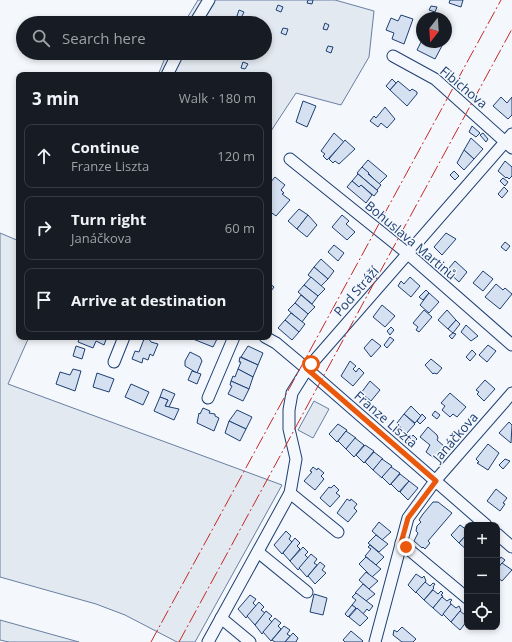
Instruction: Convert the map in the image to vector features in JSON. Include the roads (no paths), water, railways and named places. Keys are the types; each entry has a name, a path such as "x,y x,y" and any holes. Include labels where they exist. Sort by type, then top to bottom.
{"street":[{"path":"199,16 209,0"},
{"name":"Fibichova","path":"393,56 435,79 510,141"},
{"path":"168,72 174,60"},
{"name":"Pod Stráží","path":"208,642 290,493 296,459 289,429 289,410 292,393 307,369 408,253 510,141"},
{"name":"Bohuslava Martinů","path":"290,159 408,253 512,345"},
{"path":"114,362 123,340"},
{"path":"208,398 233,340"},
{"name":"Franze Liszta","path":"270,340 307,369 483,522"},
{"name":"Janáčkova","path":"375,642 408,518 436,481 512,393"},
{"path":"290,493 338,532"},
{"path":"500,537 512,547"},
{"path":"401,543 464,596"},
{"path":"258,552 307,592"},
{"path":"221,618 250,642"}]}
